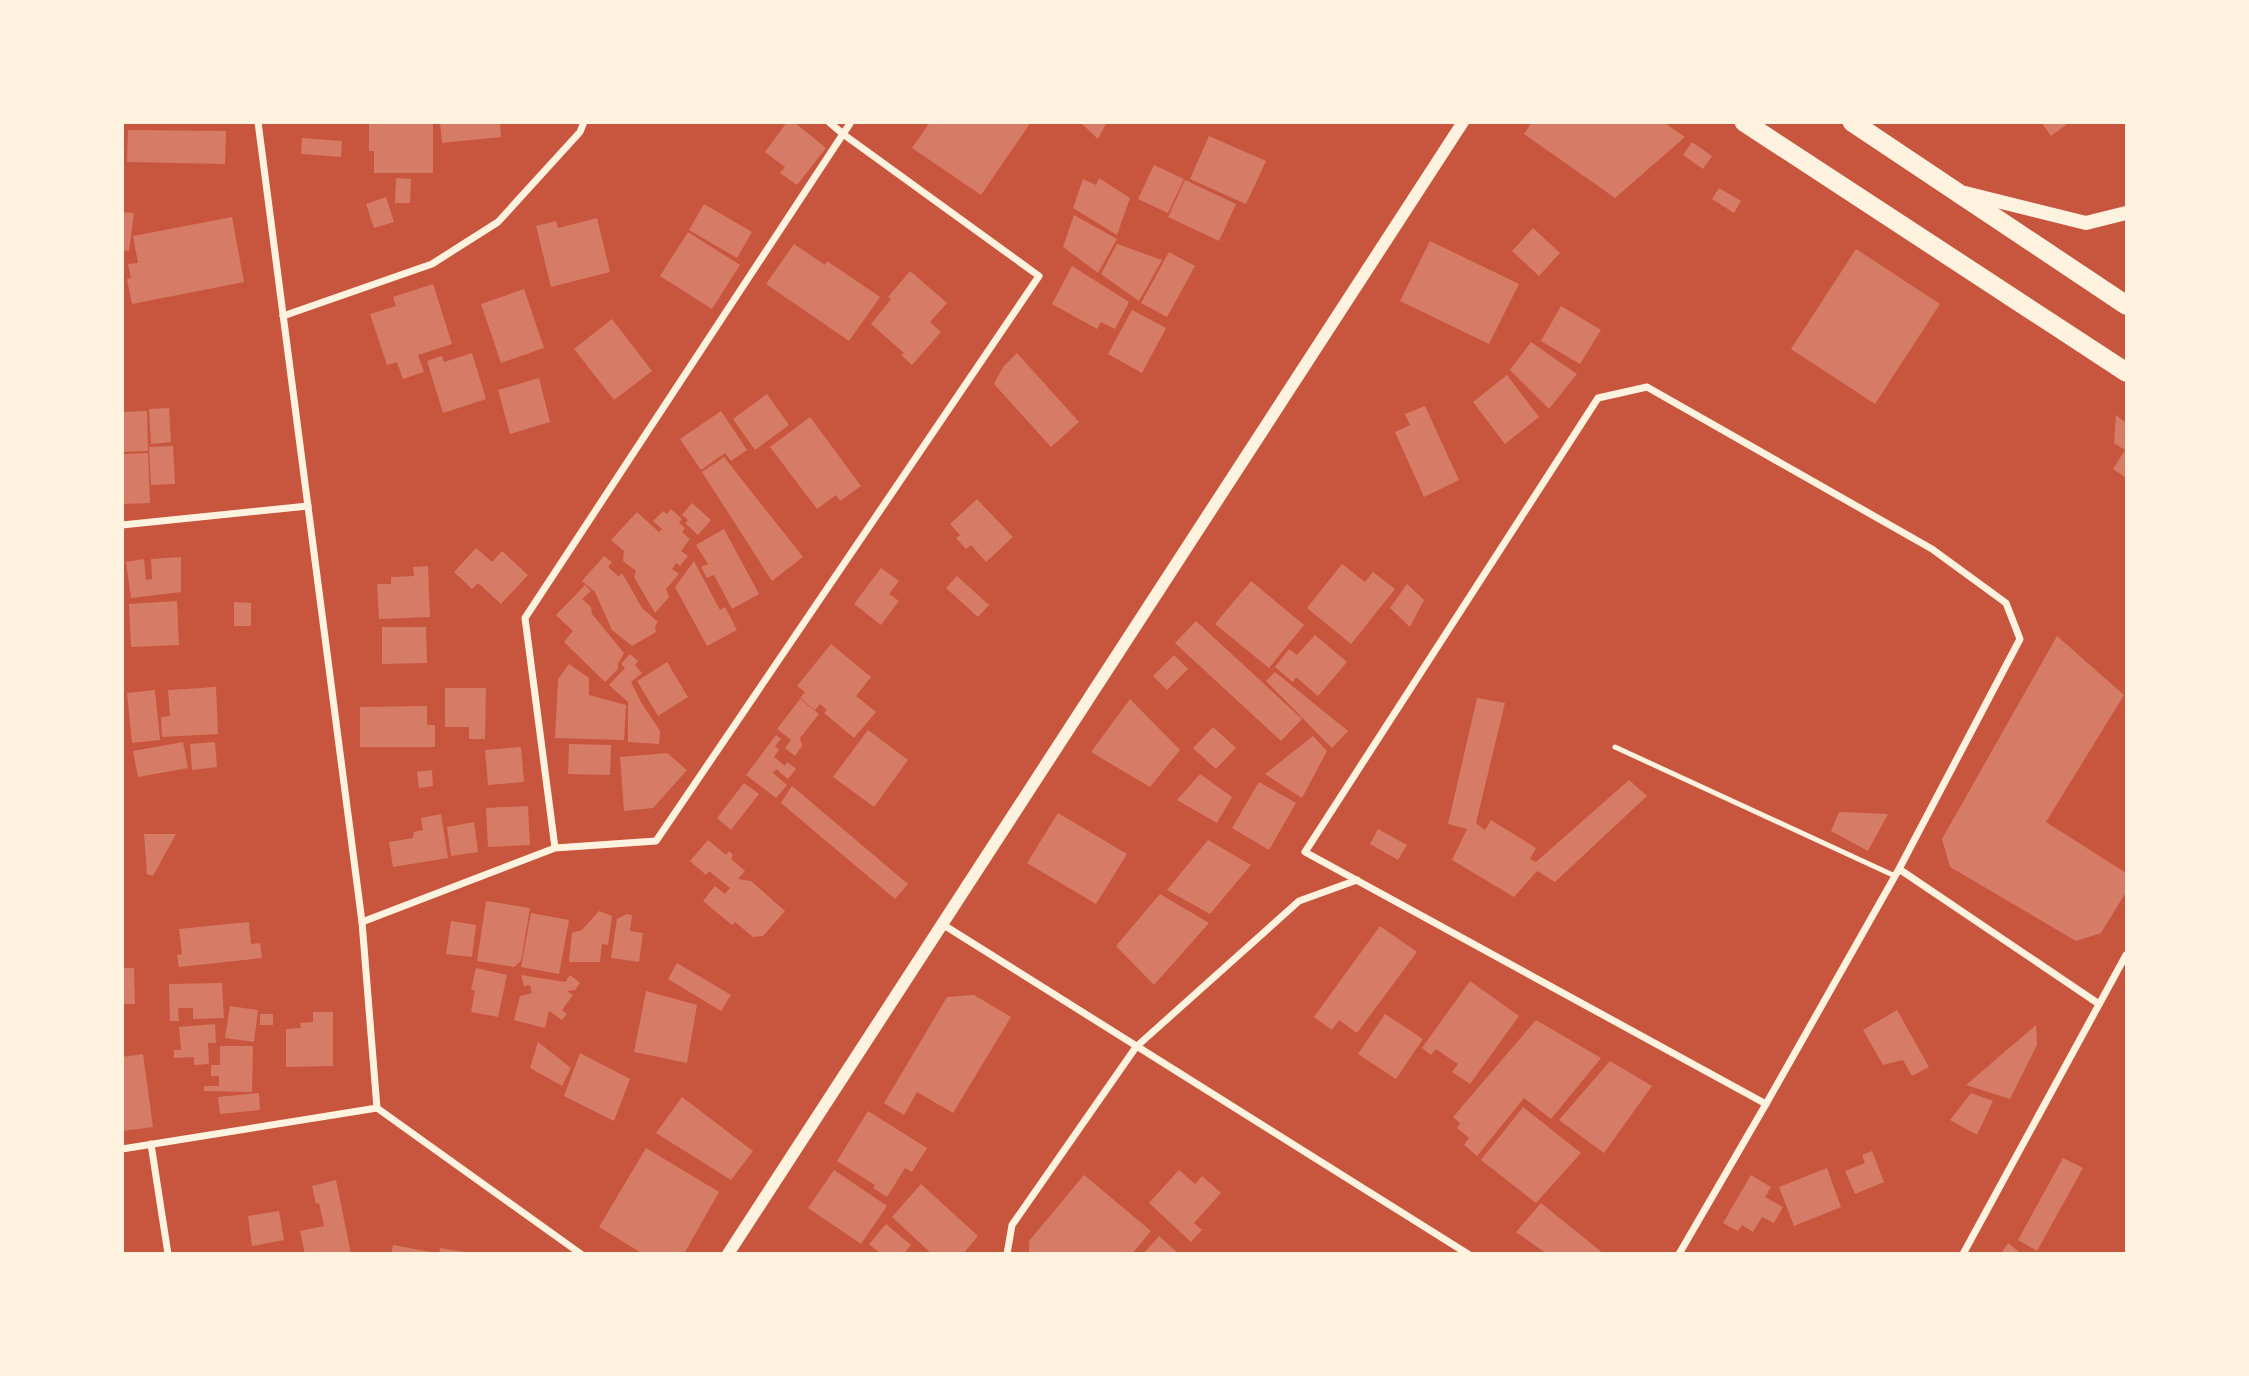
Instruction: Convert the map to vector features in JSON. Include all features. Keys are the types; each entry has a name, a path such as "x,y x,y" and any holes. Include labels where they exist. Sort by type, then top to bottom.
{"highway":[{"path":"1744,122 2126,372"},
{"path":"1852,122 2126,305"}],"main road":[{"path":"1953,190 2086,223 2126,213"}],"street":[{"path":"258,122 362,922 377,1108"},
{"path":"283,316 432,264 498,222 580,132 584,122"},
{"path":"362,922 555,848 656,841 1040,276 829,122"},
{"path":"555,848 525,618 851,122"},
{"path":"728,1254 1463,122"},
{"path":"1679,1254 1766,1104 1897,873 2020,639 2006,603 1932,549 1647,387 1598,398 1306,852 1766,1104"},
{"path":"122,525 308,506"},
{"path":"1897,873 2099,1004"},
{"path":"1007,1254 1012,1225 1136,1047 1299,901 1357,880"},
{"path":"942,924 1468,1254"},
{"path":"1963,1254 2126,955"},
{"path":"122,1149 377,1108 581,1254"},
{"path":"151,1144 168,1254"}],"lane":[{"path":"1615,747 1897,873"}],"building":[{"path":"369,122 433,122 433,173 374,173 374,151 369,151"},
{"path":"440,122 500,122 501,137 442,143"},
{"path":"787,122 794,122 826,148 797,185 780,173 785,167 765,152"},
{"path":"930,122 1031,122 981,195 912,148"},
{"path":"1080,122 1107,122 1098,139"},
{"path":"1532,122 1663,122 1685,137 1615,198 1524,134"},
{"path":"2041,122 2070,122 2051,136"},
{"path":"128,130 226,131 225,164 127,162"},
{"path":"1209,136 1266,161 1246,204 1190,179"},
{"path":"302,138 342,141 341,157 301,154"},
{"path":"1692,142 1712,156 1703,169 1683,155"},
{"path":"1154,165 1184,179 1168,213 1138,199"},
{"path":"396,178 411,179 410,203 395,203"},
{"path":"1099,178 1130,198 1117,235 1073,208 1083,179 1096,185"},
{"path":"1185,180 1236,204 1219,241 1168,217"},
{"path":"1719,188 1741,201 1734,213 1712,199"},
{"path":"386,197 394,222 374,228 366,204"},
{"path":"704,204 752,232 737,258 689,230"},
{"path":"122,212 134,213 129,251 122,250"},
{"path":"1074,215 1117,239 1098,273 1063,247"},
{"path":"232,217 244,282 132,304 127,279 131,278 128,264 138,263 133,236"},
{"path":"597,218 610,272 551,287 536,226 556,221 558,228"},
{"path":"1533,228 1560,253 1539,276 1512,251"},
{"path":"688,232 740,265 712,309 660,276"},
{"path":"1430,241 1519,284 1489,344 1400,301"},
{"path":"794,244 825,265 827,261 880,297 849,341 766,284"},
{"path":"1117,244 1162,260 1139,301 1101,274"},
{"path":"1856,249 1940,304 1875,404 1791,349"},
{"path":"1169,252 1195,266 1167,317 1141,303"},
{"path":"1072,266 1129,302 1115,329 1101,322 1097,329 1052,304"},
{"path":"910,271 947,303 930,322 941,332 912,365 901,355 904,353 871,324 891,299 888,297"},
{"path":"433,284 452,344 418,355 424,372 403,379 397,362 387,365 370,314 396,306 393,297"},
{"path":"524,289 544,348 501,363 481,304"},
{"path":"1561,306 1601,330 1580,364 1541,341"},
{"path":"1132,310 1166,328 1142,373 1108,354"},
{"path":"612,319 652,371 614,400 574,349"},
{"path":"1531,342 1577,374 1549,409 1510,370"},
{"path":"472,353 486,399 443,413 427,361 442,356 444,362"},
{"path":"1017,353 1079,422 1051,447 994,384 1003,367"},
{"path":"1507,375 1539,417 1505,444 1473,402"},
{"path":"539,378 550,422 510,434 498,390"},
{"path":"767,394 789,425 755,450 733,419"},
{"path":"1425,406 1459,480 1424,497 1395,432 1410,425 1405,414"},
{"path":"169,408 171,442 151,444 149,409"},
{"path":"147,411 148,451 122,452 122,412"},
{"path":"721,411 747,450 731,461 725,453 701,470 680,439"},
{"path":"2116,415 2126,423 2126,478 2113,469 2125,450 2114,443"},
{"path":"810,417 861,486 840,501 836,495 817,509 770,447"},
{"path":"173,446 175,484 151,485 149,447"},
{"path":"148,453 150,503 122,504 122,454"},
{"path":"724,457 803,557 772,581 702,472"},
{"path":"977,499 1013,537 986,562 971,545 966,549 956,538 960,535 950,524"},
{"path":"692,503 711,520 698,535 685,523 688,520 682,515"},
{"path":"671,509 682,519 679,523 685,528 682,532 690,539 681,551 688,556 680,566 676,563 672,569 679,574 666,589 669,597 655,613 634,577 636,571 623,561 624,551 611,540 637,512 659,532 662,529 653,521 663,511 667,514"},
{"path":"724,529 759,594 732,609 714,575 707,578 701,567 708,564 696,545"},
{"path":"476,548 492,562 502,551 528,575 501,604 478,583 472,589 454,572"},
{"path":"604,556 612,562 608,567 619,577 622,573 642,608 658,622 655,626 656,632 632,646 612,630 595,592 582,581"},
{"path":"181,557 181,592 131,598 126,562 144,559 146,580 152,579 151,559"},
{"path":"694,561 720,610 725,607 737,630 707,646 675,587"},
{"path":"1342,564 1365,582 1373,572 1395,589 1351,644 1307,608"},
{"path":"428,566 430,617 379,619 377,584 391,584 391,577 414,576 413,567"},
{"path":"881,568 899,581 889,594 899,601 881,625 854,604"},
{"path":"957,576 989,605 978,617 946,588"},
{"path":"1251,581 1304,625 1269,668 1215,624"},
{"path":"1407,584 1424,600 1410,627 1390,608"},
{"path":"585,585 591,591 582,599 591,607 592,614 624,653 618,669 605,682 564,642 573,631 556,615"},
{"path":"177,601 179,645 131,647 129,604"},
{"path":"234,602 251,603 251,626 234,626"},
{"path":"1196,621 1302,719 1281,741 1175,643"},
{"path":"382,627 426,627 427,663 382,664"},
{"path":"1315,635 1347,662 1318,696 1296,677 1293,682 1275,667 1289,649 1297,655"},
{"path":"2057,636 2124,695 2046,822 2126,873 2126,892 2101,933 2076,941 1950,867 1942,839"},
{"path":"831,644 871,677 856,696 876,712 854,738 824,713 827,710 820,704 815,710 800,698 805,692 797,686"},
{"path":"630,654 638,661 635,665 642,673 631,682 660,731 659,744 628,742 628,702 609,685 625,668 621,664"},
{"path":"1174,655 1188,669 1167,690 1153,676"},
{"path":"667,662 688,697 658,716 637,681"},
{"path":"569,664 589,678 589,695 626,705 624,740 555,738 558,679"},
{"path":"1275,672 1348,731 1332,748 1266,681"},
{"path":"216,687 218,734 162,737 161,717 170,716 168,690"},
{"path":"445,688 486,688 485,739 469,739 469,727 445,727"},
{"path":"155,690 160,740 132,743 127,693"},
{"path":"1477,698 1505,703 1476,823 1485,830 1491,820 1536,848 1530,859 1536,862 1629,780 1647,796 1555,882 1537,871 1514,897 1452,860 1467,829 1448,824"},
{"path":"800,699 819,714 800,738 802,746 795,756 785,748 791,740 777,729"},
{"path":"1130,699 1180,750 1150,787 1091,752"},
{"path":"427,706 427,725 435,725 435,747 360,747 360,707"},
{"path":"1213,727 1236,748 1216,769 1193,748"},
{"path":"868,730 908,760 874,807 833,777"},
{"path":"776,735 781,739 775,746 779,750 774,757 785,766 787,762 796,769 788,779 776,769 773,773 787,785 776,798 746,775"},
{"path":"1313,736 1327,751 1302,798 1265,774"},
{"path":"183,742 188,768 138,777 133,751"},
{"path":"215,742 217,767 192,770 190,744"},
{"path":"569,744 611,745 610,775 568,774"},
{"path":"521,747 524,782 488,785 485,750"},
{"path":"667,753 687,770 653,808 624,811 620,757"},
{"path":"432,770 433,786 419,788 417,772"},
{"path":"1200,774 1232,797 1217,823 1177,800"},
{"path":"1259,782 1296,803 1269,850 1232,828"},
{"path":"744,783 759,794 731,830 717,818"},
{"path":"792,786 908,884 895,899 781,803"},
{"path":"528,806 530,845 488,847 486,808"},
{"path":"1839,812 1888,814 1868,851 1831,831"},
{"path":"1058,813 1127,854 1096,904 1027,863"},
{"path":"441,814 448,858 393,867 389,842 413,838 414,832 423,830 421,818"},
{"path":"474,822 478,852 451,856 447,827"},
{"path":"1378,829 1407,845 1398,860 1370,844"},
{"path":"144,834 176,834 153,876 147,874"},
{"path":"708,840 726,855 729,851 733,855 731,859 745,871 738,879 751,881 785,911 763,936 753,937 735,922 732,925 703,901 715,886 725,894 730,888 709,871 706,875 690,861"},
{"path":"1208,840 1251,865 1210,914 1167,890"},
{"path":"1160,894 1209,923 1154,985 1116,946"},
{"path":"486,901 530,908 521,961 514,967 477,961"},
{"path":"599,911 612,916 608,945 602,944 600,962 569,962 572,933 582,930"},
{"path":"531,913 569,920 559,974 521,967"},
{"path":"627,914 632,915 630,931 643,933 639,962 611,958 617,919"},
{"path":"451,921 476,925 472,957 446,954"},
{"path":"249,922 251,944 260,943 262,958 179,967 177,955 182,954 179,929"},
{"path":"1380,926 1417,952 1357,1033 1339,1020 1332,1030 1314,1017"},
{"path":"677,963 731,995 721,1011 668,979"},
{"path":"122,968 134,968 135,1004 122,1004"},
{"path":"476,968 507,975 498,1017 471,1012 475,990 471,990"},
{"path":"521,975 565,982 570,975 580,983 575,990 567,991 573,995 562,1010 567,1014 562,1020 549,1011 545,1028 514,1020 520,996 532,993 530,985 524,986"},
{"path":"1470,981 1519,1016 1470,1084 1452,1072 1458,1064 1436,1049 1431,1055 1422,1048"},
{"path":"222,983 224,1018 193,1019 193,1008 178,1008 179,1021 170,1021 169,984"},
{"path":"646,991 697,1005 687,1063 634,1052"},
{"path":"974,995 1011,1017 953,1113 917,1092 904,1115 884,1103 947,997"},
{"path":"230,1006 258,1010 254,1042 225,1038"},
{"path":"1897,1010 1929,1067 1912,1076 1903,1060 1883,1065 1863,1030"},
{"path":"313,1012 333,1012 333,1066 286,1067 286,1029 301,1028 300,1023 313,1022"},
{"path":"260,1014 273,1014 273,1025 260,1025"},
{"path":"1385,1014 1423,1039 1396,1079 1358,1054"},
{"path":"1536,1020 1601,1058 1551,1119 1524,1098 1477,1156 1464,1145 1469,1138 1457,1128 1460,1123 1453,1117"},
{"path":"215,1024 216,1043 208,1043 209,1064 194,1065 194,1057 174,1058 174,1050 181,1050 179,1027"},
{"path":"2036,1025 2037,1045 2010,1099 1966,1085"},
{"path":"538,1042 571,1068 562,1086 530,1068"},
{"path":"220,1046 253,1046 252,1092 204,1091 204,1086 219,1086 219,1076 211,1076 211,1065 220,1065"},
{"path":"580,1053 630,1079 614,1121 564,1096"},
{"path":"143,1054 153,1127 122,1131 122,1057"},
{"path":"1610,1061 1652,1086 1604,1153 1559,1120"},
{"path":"259,1093 260,1110 220,1114 218,1097"},
{"path":"1971,1093 1993,1101 1977,1135 1950,1120"},
{"path":"682,1097 753,1151 731,1180 656,1133"},
{"path":"1523,1107 1581,1153 1536,1203 1481,1160"},
{"path":"868,1111 927,1148 912,1172 905,1168 887,1197 873,1188 875,1185 837,1161"},
{"path":"646,1148 719,1192 684,1254 643,1254 599,1227"},
{"path":"1872,1151 1884,1182 1855,1194 1845,1171 1865,1163 1862,1155"},
{"path":"2063,1158 2083,1168 2037,1251 2018,1240"},
{"path":"1827,1168 1841,1207 1794,1226 1779,1187"},
{"path":"834,1170 887,1206 861,1244 808,1208"},
{"path":"1179,1170 1195,1184 1202,1176 1221,1193 1194,1223 1202,1230 1191,1242 1149,1203"},
{"path":"1084,1175 1151,1231 1132,1254 1029,1254 1029,1241"},
{"path":"1751,1175 1771,1187 1765,1197 1783,1207 1774,1223 1762,1217 1753,1232 1742,1225 1738,1231 1723,1223"},
{"path":"336,1180 351,1254 305,1254 300,1231 324,1226 312,1186"},
{"path":"921,1184 978,1236 963,1254 932,1254 892,1217"},
{"path":"1541,1203 1604,1254 1547,1254 1516,1232"},
{"path":"279,1211 284,1240 252,1246 248,1216"},
{"path":"886,1224 911,1245 904,1254 881,1254 869,1244"},
{"path":"1159,1236 1179,1254 1143,1254"},
{"path":"2008,1243 2022,1254 2002,1252"},
{"path":"393,1245 431,1252 391,1254"},
{"path":"440,1248 465,1252 465,1254 439,1254"}]}
